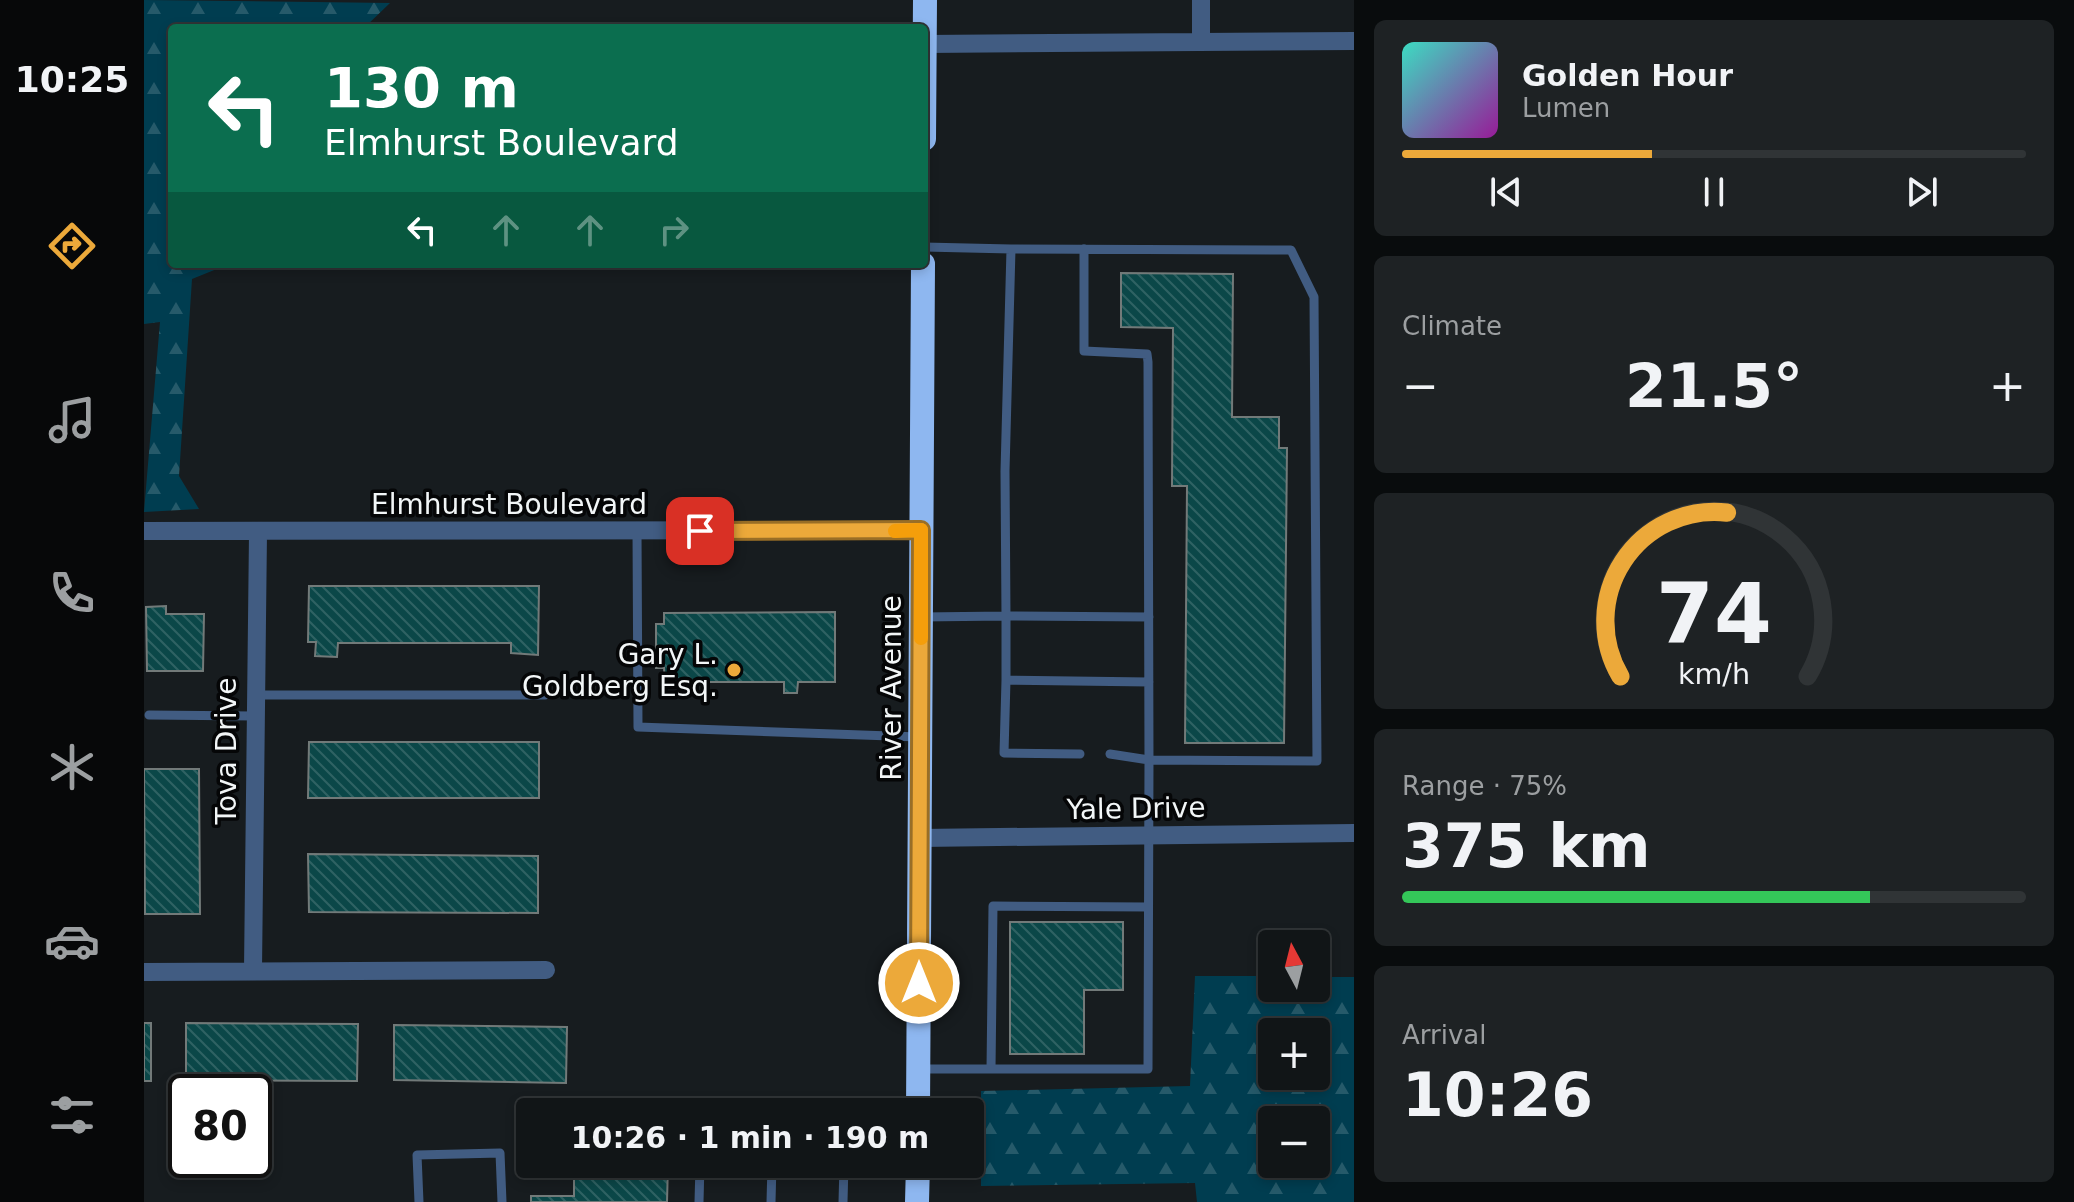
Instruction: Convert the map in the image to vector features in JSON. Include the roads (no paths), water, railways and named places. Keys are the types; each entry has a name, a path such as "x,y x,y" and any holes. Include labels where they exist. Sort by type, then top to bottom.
{"highway":[{"path":"925,0 925,24"},
{"name":"River Avenue","path":"918,1098 923,268"},
{"path":"917,1202 918,1178"}],"street":[{"path":"1201,0 1201,42"},
{"path":"928,44 1354,41"},
{"name":"Elmhurst Boulevard","path":"144,531 921,530"},
{"name":"Tova Drive","path":"253,969 258,533"},
{"name":"Yale Drive","path":"920,838 1354,833"},
{"path":"144,972 253,969 546,970"}],"lane":[{"path":"928,247 1291,250 1314,297 1317,761 1149,760 1110,754"},
{"path":"1011,249 1005,471 1004,753 1080,754"},
{"path":"918,1069 1148,1069 1147,354 1084,351 1084,249"},
{"path":"637,531 638,727 920,737"},
{"path":"921,617 1149,617"},
{"path":"1006,680 1149,682"},
{"path":"254,695 545,695"},
{"path":"149,715 254,716"},
{"path":"991,1069 993,906 1148,907"},
{"path":"419,1202 417,1155 500,1153 502,1202"},
{"path":"699,1202 700,1178"},
{"path":"771,1202 772,1178"},
{"path":"843,1202 844,1178"}],"place":[{"name":"Gary L. Goldberg Esq.","path":"734,670"}]}
